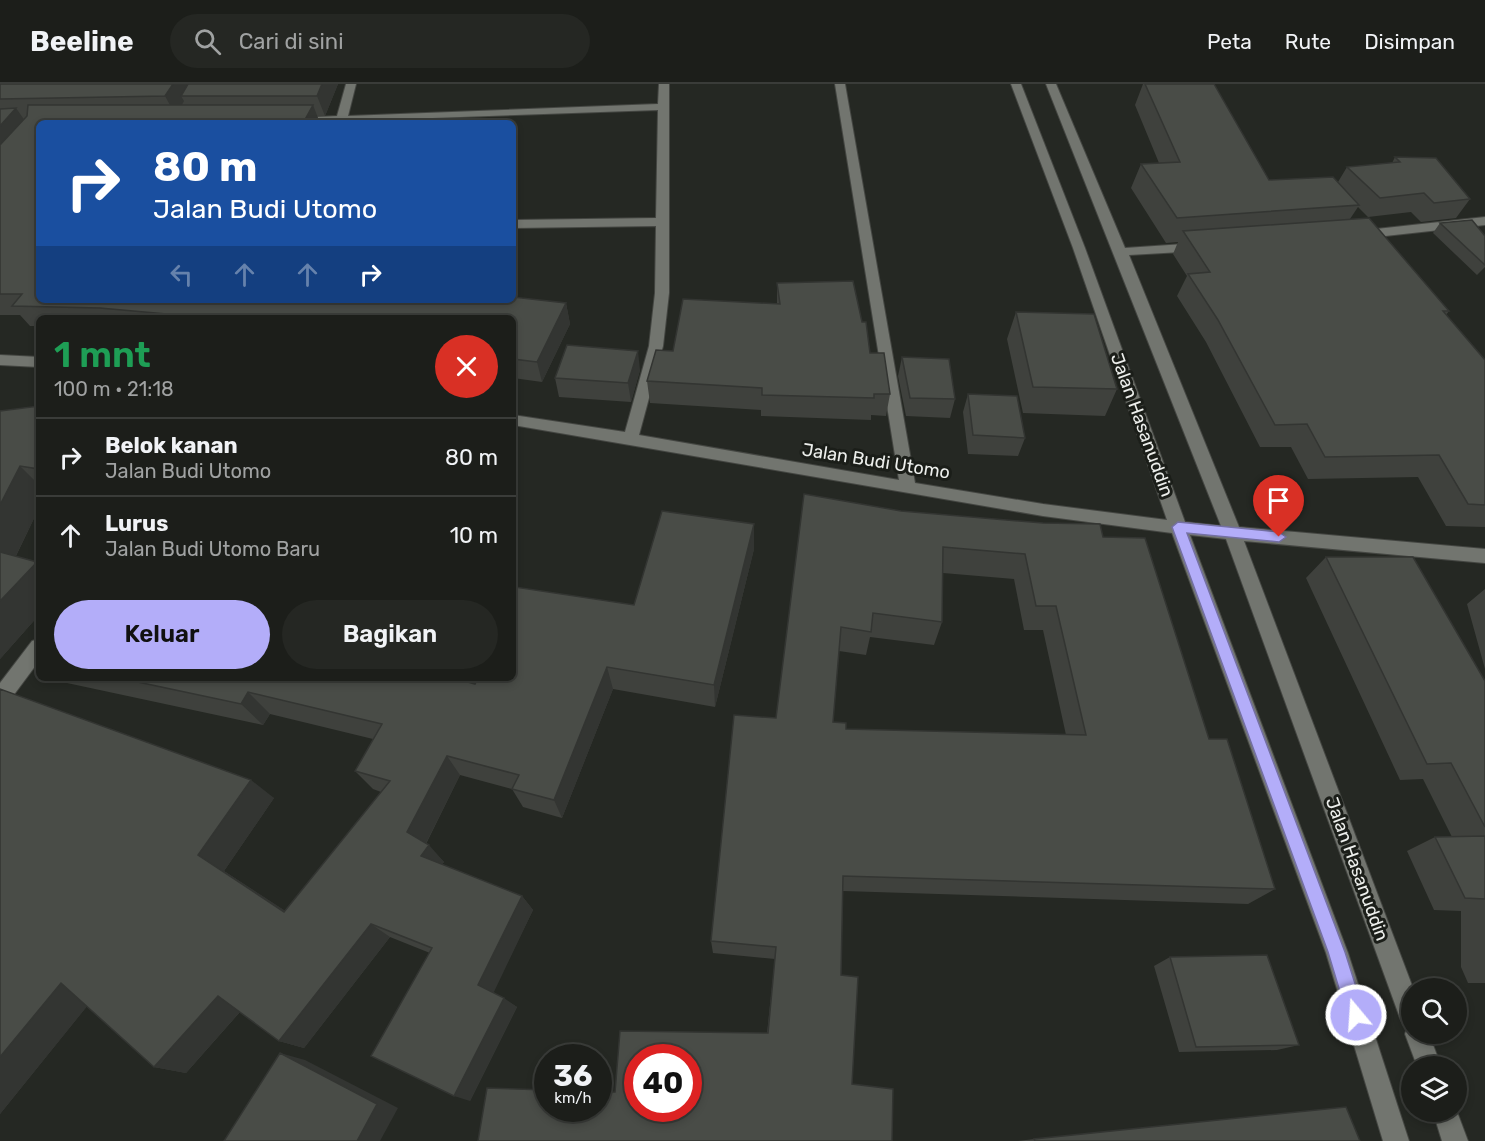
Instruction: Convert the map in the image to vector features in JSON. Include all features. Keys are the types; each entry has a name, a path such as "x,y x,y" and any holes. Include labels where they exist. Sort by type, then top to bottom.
{"street":[{"path":"341,120 351,84"},
{"path":"631,437 656,346 662,293 664,84"},
{"path":"840,84 908,486"},
{"name":"Jalan Hasanuddin","path":"1016,84 1079,248 1178,527 1336,952 1396,1141"},
{"name":"Jalan Hasanuddin","path":"1051,84 1123,252 1233,532 1401,988"},
{"path":"377,120 663,106"},
{"path":"1340,236 1485,221"},
{"path":"516,224 661,222"},
{"path":"1123,252 1214,245"},
{"path":"0,360 36,362"},
{"name":"Jalan Budi Utomo","path":"516,420 631,437 1044,510 1178,527 1485,556"},
{"path":"0,698 36,650"},
{"path":"1448,1122 1455,1141"}],"building":[{"path":"0,84 173,84 165,96 0,99"},
{"path":"188,84 322,84 317,96 181,96"},
{"path":"1145,84 1214,84 1269,180 1333,177 1359,205 1177,218 1141,164 1180,162"},
{"path":"28,105 313,105 305,120 36,120 36,303 516,303 516,297 566,303 537,362 516,359 516,315 178,315 100,308 12,306 22,294 0,294 0,145 27,116"},
{"path":"16,108 0,126 0,109"},
{"path":"1395,157 1436,158 1470,199 1434,203 1424,193 1380,198 1347,167 1400,162"},
{"path":"1369,218 1449,311 1443,311 1485,360 1485,505 1468,504 1439,455 1325,457 1307,424 1275,425 1218,320 1188,274 1210,272 1183,231"},
{"path":"1472,220 1485,236 1485,265 1440,223"},
{"path":"853,281 862,322 866,322 870,353 884,353 890,394 874,394 874,398 762,395 762,388 647,381 656,350 673,351 683,299 780,304 777,283"},
{"path":"1016,312 1094,314 1117,389 1033,387"},
{"path":"567,345 638,351 628,383 555,378"},
{"path":"902,357 949,359 955,399 910,398"},
{"path":"968,394 1017,396 1025,438 973,435"},
{"path":"36,406 36,469 20,466 0,505 0,411"},
{"path":"804,494 901,511 1043,523 1100,524 1103,537 1145,538 1209,739 1227,739 1275,889 843,876 841,975 858,977 852,1084 893,1089 892,1141 478,1141 487,1088 534,1090 534,1122 612,1122 612,1092 615,1092 620,1031 768,1033 776,947 711,941 734,715 776,718","holes":["943,547 1025,554 1036,606 1056,606 1086,735 846,729 846,723 833,722 841,627 871,632 873,613 942,622"]},
{"path":"662,511 754,524 714,685 607,667 554,800 512,789 519,775 447,756 407,832 429,845 421,856 522,896 478,985 504,998 454,1096 371,1056 432,948 371,924 279,1041 218,996 154,1067 61,983 0,1057 0,689 251,780 198,855 284,912 390,781 355,771 382,724 248,692 241,704 133,681 464,681 475,684 476,681 516,681 516,587 634,605"},
{"path":"0,552 36,562 36,563 0,601"},
{"path":"1326,557 1413,557 1485,681 1485,827 1451,763 1427,764"},
{"path":"1485,836 1485,899 1465,898 1435,837"},
{"path":"1267,955 1299,1045 1196,1047 1170,957"},
{"path":"280,1053 377,1104 357,1141 224,1141"},
{"path":"1346,1107 1360,1141 1035,1141 1034,1139"}],"route":[{"path":"1279,537 1178,527 1336,952 1356,1015"}]}
